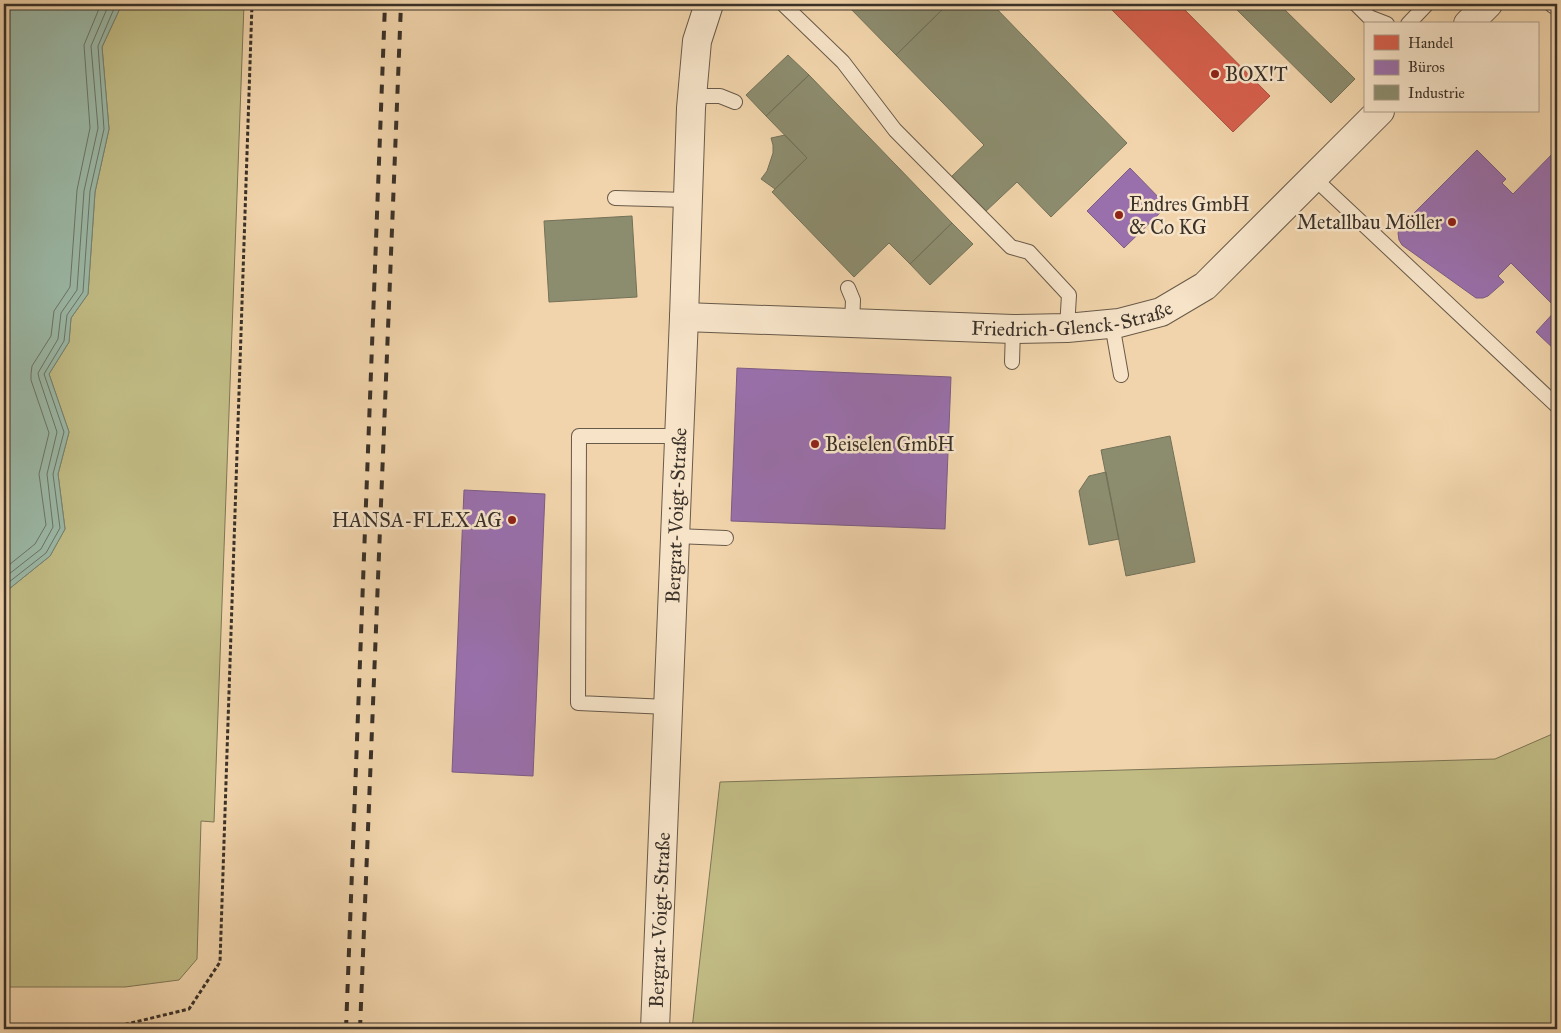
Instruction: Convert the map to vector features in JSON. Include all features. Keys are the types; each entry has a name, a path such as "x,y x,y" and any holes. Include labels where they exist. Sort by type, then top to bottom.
{"street":[{"name":"Bergrat-Voigt-Straße","path":"655,1029 692,96 697,41 709,4"},
{"path":"1470,22 1488,4"},
{"name":"Friedrich-Glenck-Straße","path":"684,317 1013,329 1067,328 1112,324 1161,312 1205,286 1379,112"}],"lane":[{"path":"783,4 843,62 902,137 1011,246 1029,252 1069,295 1067,328"},
{"path":"1356,4 1369,16 1382,22"},
{"path":"1410,22 1427,4"},
{"path":"692,96 720,96 735,102"},
{"path":"1313,177 1557,406"},
{"path":"615,198 688,200"},
{"path":"848,288 853,300 852,323"},
{"path":"1112,324 1120,375"},
{"path":"1012,362 1013,329"},
{"path":"668,707 578,703 579,436 679,436"},
{"path":"675,536 726,538"}],"path":[{"path":"106,1029 189,1009 220,962 252,4"}],"shaded area":[{"path":"122,4 244,4 214,822 201,821 197,959 179,980 125,987 4,987 4,593 50,556 65,529 58,474 69,432 49,374 69,342 71,318 88,294 95,192 109,129 102,47"},
{"path":"1557,732 1557,1029 692,1029 720,782 1495,759"}],"water":[{"path":"4,4 122,4 102,47 109,129 95,192 88,294 71,318 69,342 49,374 69,432 58,474 65,529 50,556 4,593"}],"building: Handel":[{"path":"1115,4 1179,4 1270,96 1233,132 1110,8"}],"building: Büros":[{"path":"1557,149 1557,309 1511,263 1498,276 1504,282 1488,296 1476,298 1402,245 1399,240 1398,233 1401,226 1477,150 1506,179 1502,183 1513,194"},
{"path":"1130,168 1167,206 1124,248 1087,211"},
{"path":"1557,309 1557,352 1536,332"},
{"path":"737,368 951,377 945,529 731,521"},
{"path":"464,490 545,494 533,776 452,772"}],"building: Industrie":[{"path":"846,4 948,4 896,55"},
{"path":"948,4 992,4 1127,143 1051,217 1017,182 984,213 950,178 984,145 896,55"},
{"path":"1231,4 1279,4 1355,79 1331,103"},
{"path":"788,55 809,75 766,116 746,95"},
{"path":"809,75 952,223 910,264 889,243 854,277 772,192 807,158 766,116"},
{"path":"785,135 807,158 775,189 761,179 767,171 773,153 771,138"},
{"path":"632,216 637,297 549,302 544,221"},
{"path":"952,223 973,244 930,285 910,264"},
{"path":"1170,436 1195,562 1126,576 1101,450"},
{"path":"1106,472 1119,539 1089,545 1079,491 1089,476"}],"railway":[{"path":"346,1029 385,4"},
{"path":"360,1029 401,4"}],"place":[{"name":"BOX!T","path":"1215,74"},
{"name":"Endres GmbH & Co KG","path":"1119,215"},
{"name":"Metallbau Möller","path":"1452,222"},
{"name":"Beiselen GmbH","path":"815,444"},
{"name":"HANSA-FLEX AG","path":"512,520"}]}
